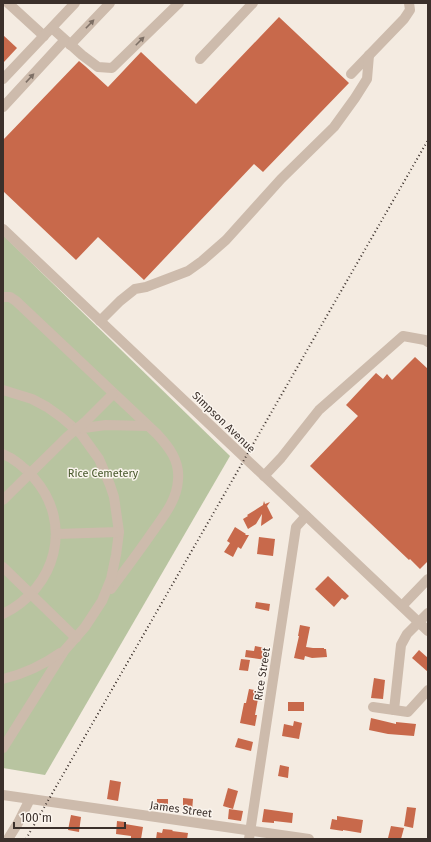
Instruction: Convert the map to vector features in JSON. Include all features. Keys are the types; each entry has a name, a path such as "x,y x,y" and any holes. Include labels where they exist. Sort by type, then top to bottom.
{"street":[{"path":"8,3 44,36"},
{"path":"4,76 76,3"},
{"path":"3,107 67,43 110,3"},
{"path":"52,28 67,43 98,67 112,68 179,3"},
{"path":"200,59 253,3"},
{"path":"351,74 404,19 410,10 409,3"},
{"path":"100,321 120,301 135,289 146,287 188,271 226,240 281,179 334,127 367,79 369,55"},
{"name":"Simpson Avenue","path":"3,229 428,631"},
{"path":"3,297 10,297 16,301 168,446 177,467 178,480 176,493 168,509 85,627 64,651 3,748"},
{"path":"264,476 282,458 319,410 403,336 425,340 428,342"},
{"path":"3,390 32,399 47,407 76,429 90,445 99,459 114,497 119,532 116,557 111,579 102,601"},
{"path":"3,500 113,394"},
{"path":"76,429 106,425 147,426"},
{"path":"3,454 19,464 40,485 52,506 56,534 53,554 48,570 40,584 31,595 3,614"},
{"name":"Rice Street","path":"249,835 296,527 306,516"},
{"path":"56,534 119,532"},
{"path":"116,557 120,563 130,563"},
{"path":"3,567 76,638"},
{"path":"402,606 428,579"},
{"path":"394,710 401,645 406,634 428,613"},
{"path":"3,679 19,675 50,660 64,651"},
{"path":"373,707 408,712 428,690"},
{"name":"James Street","path":"3,795 249,835 309,839"},
{"path":"8,839 30,799"}],"green space":[{"name":"Rice Cemetery","path":"3,235 230,456 45,775 3,768"}],"building":[{"path":"279,17 349,83 263,172 254,164 144,280 98,237 76,260 3,191 3,140 79,61 108,87 141,52 196,104"},
{"path":"3,35 17,48 3,63"},
{"path":"415,357 428,369 428,561 420,569 310,466 358,416 346,405 376,373 383,379 387,374 392,380"},
{"path":"264,501 265,504 270,502 267,506 273,518 261,526 262,514 256,524 248,529 243,519 263,505"},
{"path":"235,527 246,534 245,535 249,535 241,549 238,547 233,557 224,552 230,543 227,541"},
{"path":"259,537 275,539 273,556 257,554"},
{"path":"328,576 349,596 345,600 342,598 334,607 315,589"},
{"path":"256,602 270,604 269,611 255,608"},
{"path":"300,625 310,627 306,647 324,648 326,649 327,657 312,658 305,656 304,660 294,658"},
{"path":"255,646 265,648 264,652 267,653 266,660 245,657 246,650 254,651"},
{"path":"419,650 428,658 428,672 412,658"},
{"path":"241,659 250,660 248,671 239,670"},
{"path":"374,678 385,680 383,699 371,698"},
{"path":"249,689 260,691 255,715 257,715 255,726 240,723 244,703 246,703"},
{"path":"288,702 304,702 304,711 288,711"},
{"path":"371,718 396,724 396,722 416,724 414,736 388,734 369,730"},
{"path":"294,721 302,723 299,739 282,736 284,724 293,726"},
{"path":"238,738 253,742 251,751 235,747"},
{"path":"280,765 289,767 288,778 278,776"},
{"path":"110,780 121,782 118,801 107,799"},
{"path":"228,788 238,791 233,809 223,806"},
{"path":"183,798 193,799 192,811 183,811"},
{"path":"157,799 168,799 168,808 157,808"},
{"path":"407,807 416,808 413,828 404,826"},
{"path":"229,809 243,811 241,821 228,819"},
{"path":"264,809 293,813 292,823 274,821 274,823 262,822"},
{"path":"71,815 81,817 79,832 68,830"},
{"path":"337,816 363,820 361,833 330,829 332,819 337,820"},
{"path":"117,821 143,827 141,839 131,839 131,836 116,834"},
{"path":"391,826 404,828 401,839 388,838"},
{"path":"163,829 188,833 187,839 156,839 157,832 162,833"}],"railway":[{"path":"26,839 428,140"}]}
